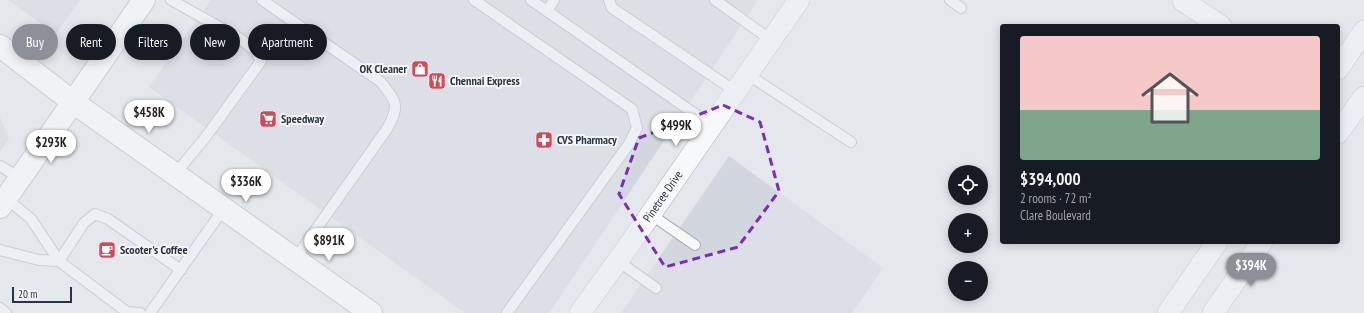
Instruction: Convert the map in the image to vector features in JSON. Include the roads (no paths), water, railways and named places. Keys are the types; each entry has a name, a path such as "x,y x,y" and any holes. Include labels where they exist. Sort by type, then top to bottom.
{"main road":[{"path":"3,203 144,0"},
{"path":"0,46 73,102 371,313"}],"street":[{"name":"Pinetree Drive","path":"580,313 618,261 799,0"},
{"path":"1183,1 1218,24"},
{"path":"1340,66 1364,31"},
{"path":"1341,121 1364,97"},
{"path":"1168,313 1216,244"},
{"path":"1213,313 1261,244"}],"lane":[{"path":"171,0 239,38 256,51 261,61 205,138 175,174"},
{"path":"262,0 381,82 395,100 395,113 387,129 295,259"},
{"path":"474,0 632,109 636,128 629,144 507,313"},
{"path":"531,0 711,126"},
{"path":"547,11 554,0"},
{"path":"609,0 612,8 741,82 852,142"},
{"path":"715,0 771,40"},
{"path":"950,0 961,8"},
{"path":"0,166 20,178"},
{"path":"3,203 31,219 59,261 128,312 140,313"},
{"path":"150,313 224,208"},
{"path":"59,261 84,223 95,214 108,219 181,270"},
{"path":"650,214 695,245"},
{"path":"0,250 39,260 59,261"},
{"path":"618,261 656,288"},
{"path":"0,308 6,313"}],"place":[{"name":"OK Cleaner","path":"420,69"},
{"name":"Chennai Express","path":"437,81"},
{"name":"Speedway","path":"268,119"},
{"name":"CVS Pharmacy","path":"544,140"},
{"name":"Scooter's Coffee","path":"107,250"}]}
